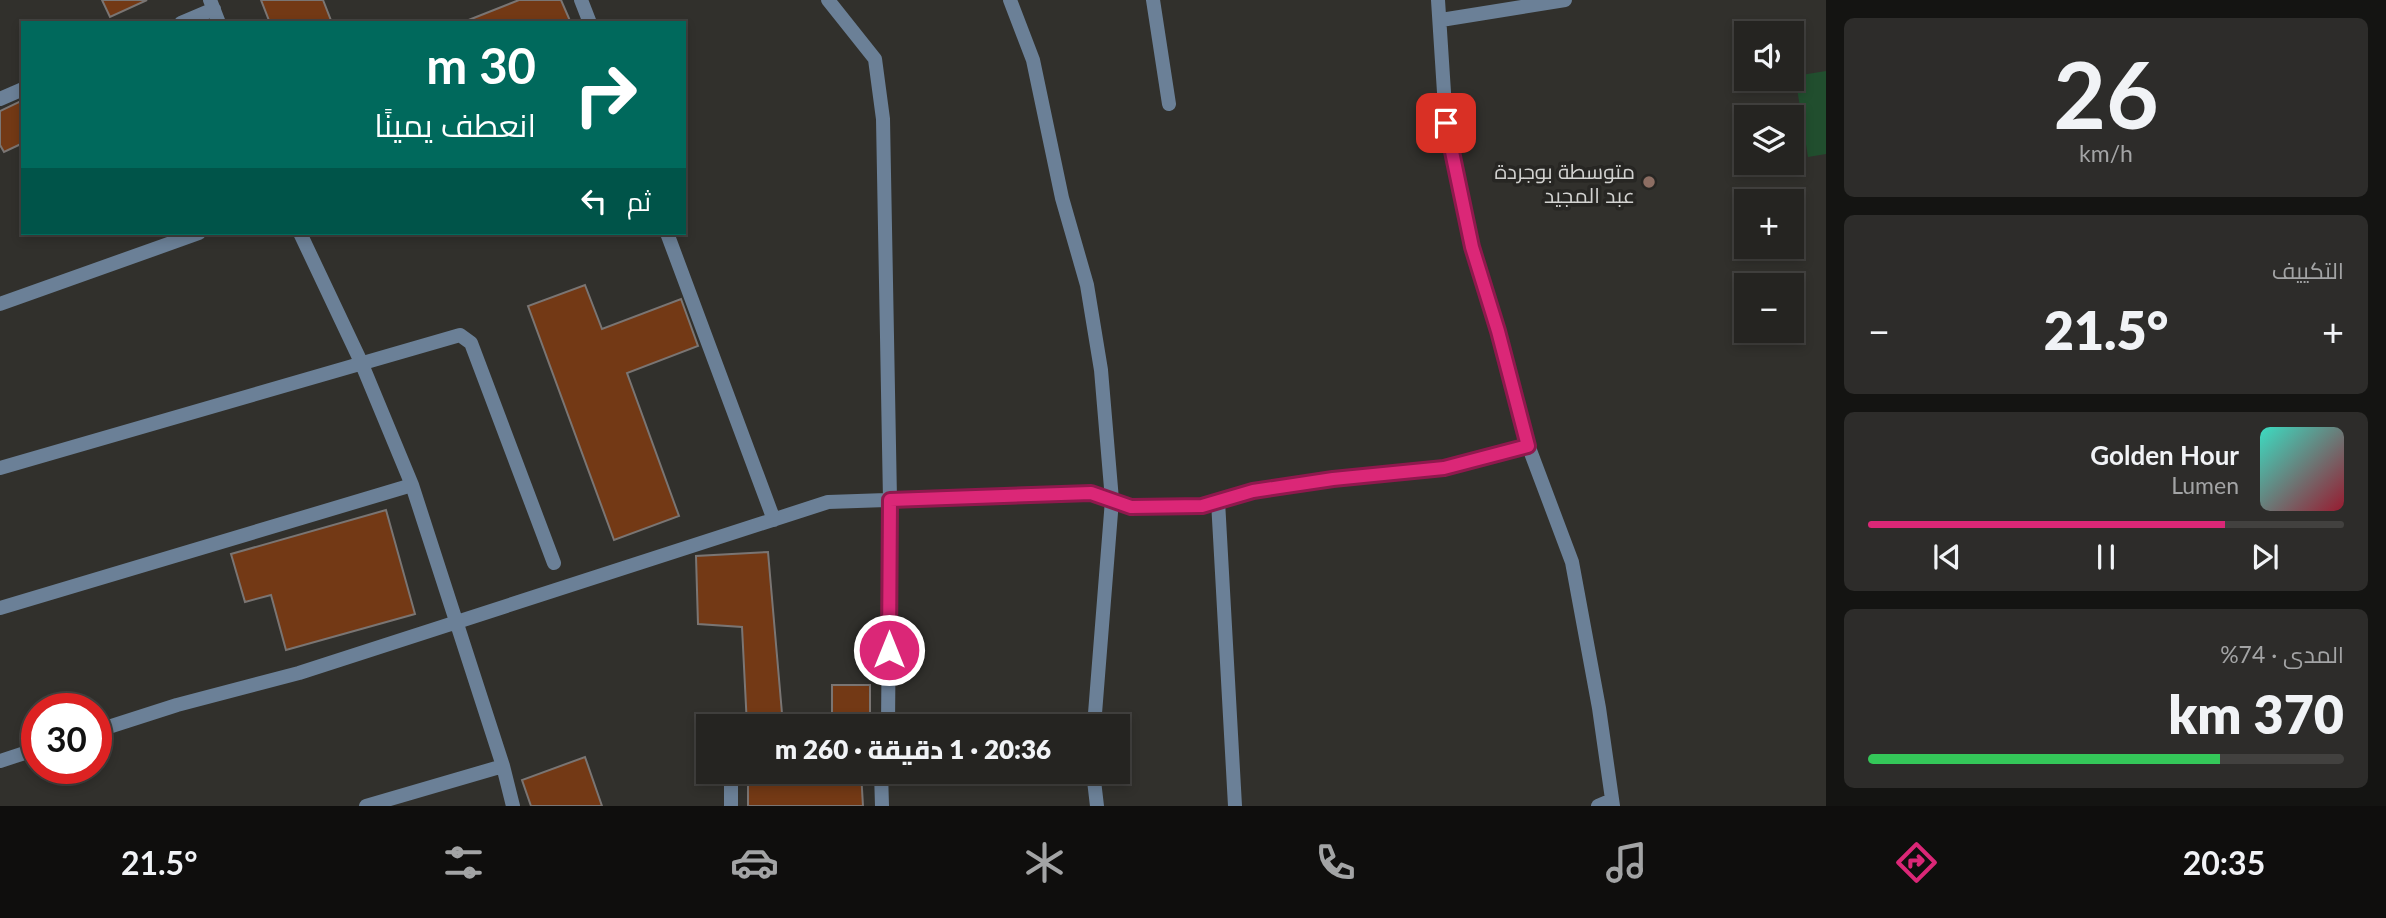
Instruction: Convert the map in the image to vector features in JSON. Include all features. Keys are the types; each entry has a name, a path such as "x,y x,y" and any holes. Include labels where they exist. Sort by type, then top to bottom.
{"street":[{"path":"581,0 589,21"},
{"path":"828,0 875,59 883,119 890,500 888,714"},
{"path":"1010,0 1033,60 1062,198 1087,285 1101,370 1112,500 1095,714"},
{"path":"1153,0 1169,104"},
{"path":"1438,0 1446,123 1472,247 1498,331 1528,446 1572,562 1612,803 1598,806"},
{"path":"1441,20 1565,0"},
{"path":"186,21 214,11"},
{"path":"0,99 21,90"},
{"path":"0,304 193,235"},
{"path":"301,235 361,362 412,485 503,766 513,806"},
{"path":"668,235 774,520"},
{"path":"0,468 460,335 471,343 554,562"},
{"path":"112,726 177,705 299,673 828,502 1091,493 1131,507 1202,506 1253,491 1333,479 1444,468 1528,446"},
{"path":"0,608 412,485"},
{"path":"1217,501 1235,806"},
{"path":"0,761 21,754"},
{"path":"366,806 503,766"},
{"path":"730,806 731,784"},
{"path":"881,784 882,806"},
{"path":"1094,784 1097,806"}],"green space":[{"path":"1826,71 1826,154 1808,157 1804,105 1800,105 1797,91 1804,91 1804,75"}],"building":[{"path":"102,0 147,0 110,17"},
{"path":"261,0 323,0 331,21 269,21"},
{"path":"519,0 561,0 570,21 466,21"},
{"path":"21,101 21,144 4,152 0,145 0,111"},
{"path":"585,285 602,329 681,299 698,346 627,373 679,516 614,540 528,306"},
{"path":"386,510 415,614 286,650 271,595 245,602 231,554"},
{"path":"768,552 782,714 746,714 742,627 698,624 696,556"},
{"path":"832,685 870,685 870,714 832,714"},
{"path":"585,757 602,806 531,806 522,780"},
{"path":"748,784 862,784 863,806 748,806"}],"place":[{"name":"متوسطة بوجردة عبد المجيد","path":"1649,182"}],"route":[{"path":"889,650 890,500 1091,493 1131,507 1202,506 1253,491 1333,479 1444,468 1528,446 1498,331 1472,247 1446,123"}]}
